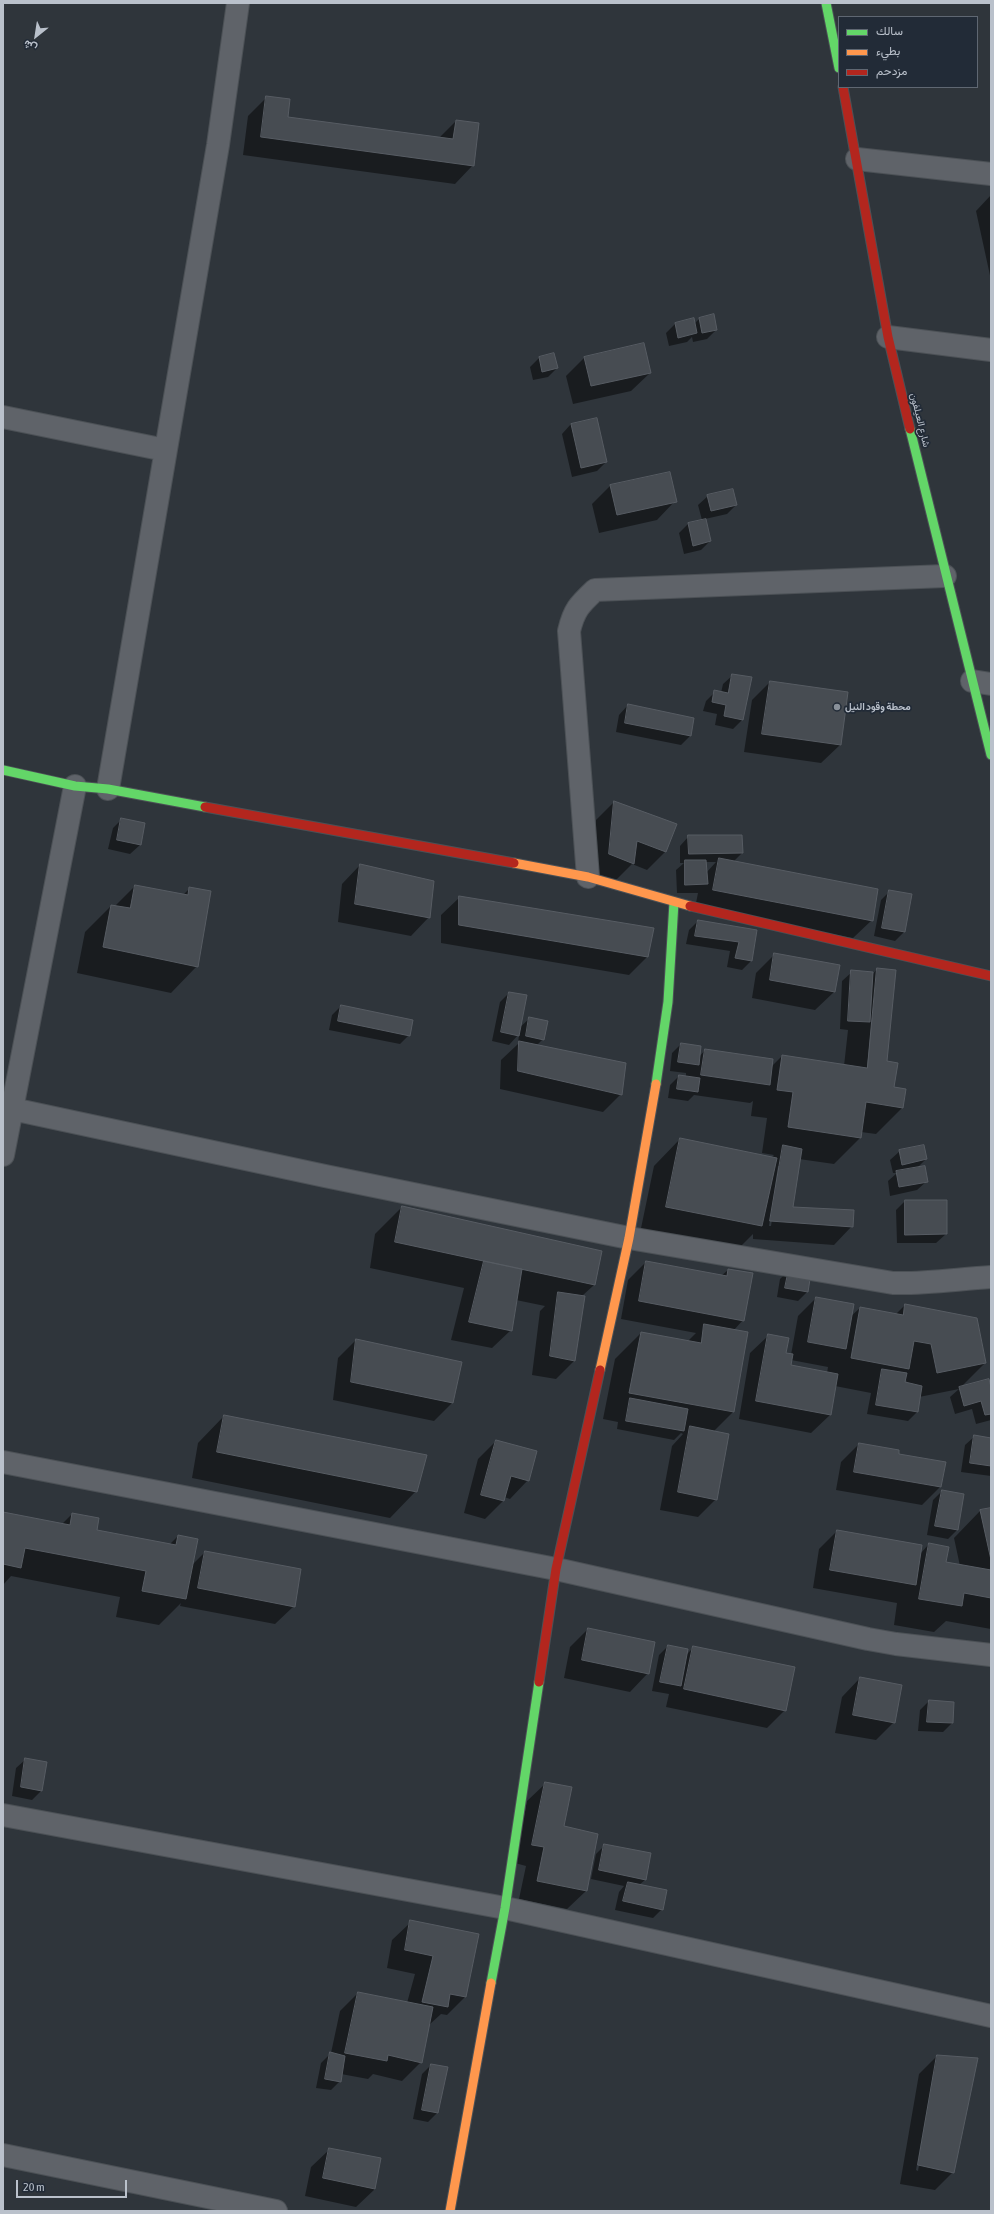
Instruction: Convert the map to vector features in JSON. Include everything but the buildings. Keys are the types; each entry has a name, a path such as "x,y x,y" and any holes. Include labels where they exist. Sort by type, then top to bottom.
{"main road":[{"path":"826,3 838,63"},
{"name":"شارع العيلفون","path":"843,88 888,337 945,576 982,682 991,755"},
{"path":"3,770 75,786 108,789 588,877 674,902 991,976"},
{"path":"450,2211 505,1908 556,1569 629,1238 668,1002 674,902"}],"street":[{"path":"108,789 218,145 238,3"},
{"path":"857,159 991,174"},
{"path":"888,337 991,350"},
{"path":"3,417 165,450"},
{"path":"588,877 569,631 573,614 578,606 595,590 945,576"},
{"path":"3,1155 8,1108 75,786"},
{"path":"8,1108 325,1176 629,1238 893,1283 916,1284 940,1280 991,1277"},
{"path":"3,1462 556,1569 875,1640 991,1655"},
{"path":"3,1815 505,1908 991,2016"},
{"path":"3,2155 276,2211"}],"traffic: fast":[{"path":"826,3 838,63"},
{"path":"910,429 991,755"},
{"path":"3,770 75,786 108,789 205,807"},
{"path":"656,1084 668,1002 674,902"},
{"path":"491,1983 505,1908 539,1682"}],"traffic: slow":[{"path":"514,863 588,877 690,906"},
{"path":"600,1370 629,1238 656,1084"},
{"path":"450,2211 491,1983"}],"traffic: jam":[{"path":"843,88 888,337 910,429"},
{"path":"205,807 514,863"},
{"path":"690,906 991,976"},
{"path":"539,1682 556,1569 600,1370"}],"place":[{"name":"محطة وقود النيل","path":"837,707"}]}
